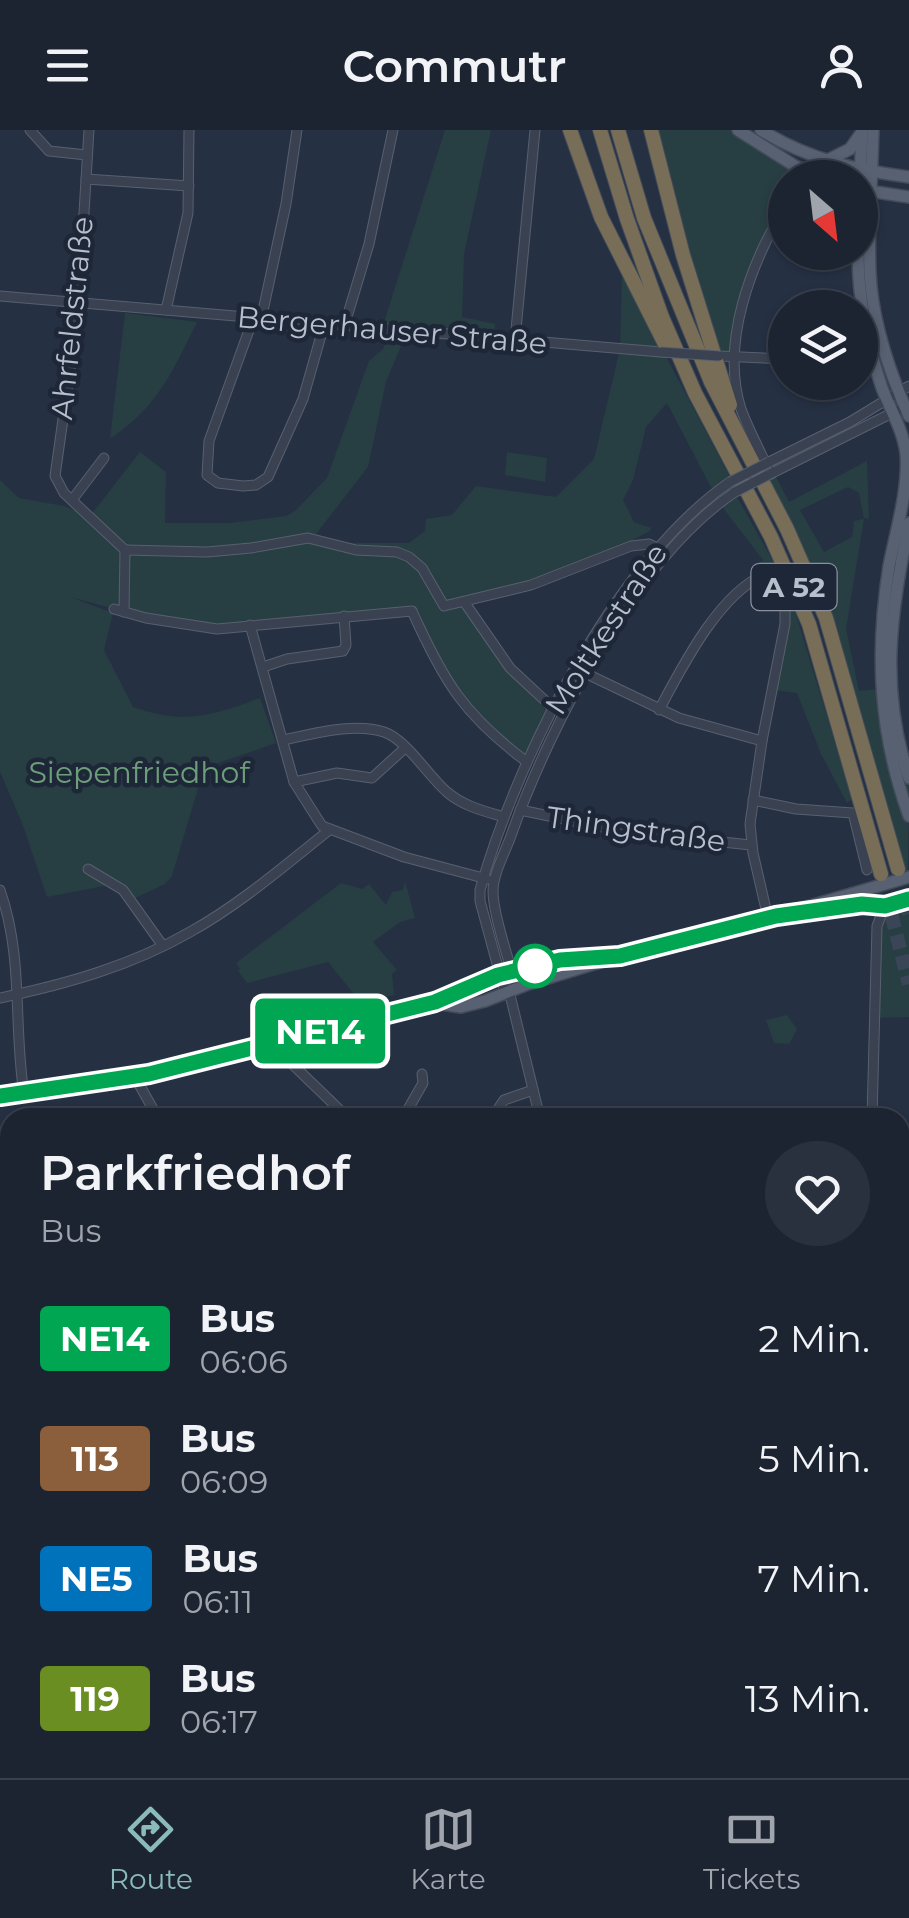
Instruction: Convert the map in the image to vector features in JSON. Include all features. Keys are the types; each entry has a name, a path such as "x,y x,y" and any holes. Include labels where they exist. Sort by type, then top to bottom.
{"highway":[{"path":"570,130 605,227 676,366 695,393"},
{"name":"A 52","path":"600,130 638,250 695,393 771,538 809,624 874,872"},
{"name":"A 52","path":"618,130 644,218 710,382 788,529 826,618 904,873"},
{"path":"651,130 688,274 740,439"}],"main road":[{"path":"738,130 786,160"},
{"path":"761,130 793,149 823,160"},
{"path":"828,160 850,149 865,131"},
{"path":"865,131 865,160"},
{"path":"878,180 909,178"},
{"path":"878,186 909,197"},
{"path":"871,270 873,298 902,403 908,454 884,600 880,652 885,730 909,816"},
{"path":"878,371 902,403"},
{"path":"909,524 889,651 893,713 909,778"},
{"path":"435,1002 461,1007 620,956 772,918 904,873"},
{"path":"772,918 909,900"},
{"path":"0,1096 136,1076 435,1002 498,975 560,960 620,956"}],"street":[{"path":"30,130 48,151 88,155"},
{"name":"Ahrfeldstraße","path":"90,130 78,302 55,469 60,488 125,550"},
{"path":"166,310 185,233 189,130"},
{"path":"296,130 282,223 257,320 209,441 207,474 218,483 250,486 268,477 302,399 324,325"},
{"path":"344,327 368,244 393,130"},
{"path":"515,340 535,130"},
{"path":"86,179 189,186"},
{"path":"768,239 744,304 735,358 742,412 769,466"},
{"name":"Bergerhauser Straße","path":"0,296 768,359"},
{"name":"Moltkestraße","path":"510,990 498,975 480,901 484,878 527,762 553,708 602,627 657,548 686,516 730,482 902,403"},
{"name":"Ahrfeldstraße","path":"72,500 104,458"},
{"name":"Moltkestraße","path":"510,990 512,972 493,896 495,881 520,810 587,674 667,551 693,525 769,466"},
{"path":"527,762 493,736 444,680 412,611 206,629 119,610 125,550 207,552 308,538 356,550 397,552 422,568 444,606 542,581 632,546 649,544 657,548"},
{"path":"659,710 711,622 752,581 764,575 773,576 785,600 785,615 752,800 751,844 772,918"},
{"path":"465,603 510,668 553,708"},
{"path":"262,667 287,659 343,651 344,616"},
{"path":"250,625 294,782 328,831 410,859 495,881"},
{"path":"587,674 659,710 762,741"},
{"path":"283,740 369,730 391,735 450,795 469,806 504,817"},
{"path":"294,782 337,773 372,778 405,748"},
{"path":"752,800 809,810 852,808 874,872"},
{"name":"Thingstraße","path":"520,810 638,834 751,844"},
{"path":"0,998 86,977 163,946 208,922 328,831"},
{"path":"88,869 123,890 163,946"},
{"path":"0,890 14,938 24,1094"},
{"path":"862,904 877,926"},
{"path":"872,1108 877,926 885,906"},
{"path":"510,990 538,1108"},
{"path":"281,1040 288,1060 338,1108"},
{"path":"408,1108 422,1083 422,1074"},
{"path":"136,1076 153,1108"},
{"path":"500,1108 508,1097 533,1090"}],"green space":[{"name":"Siepenfriedhof","path":"445,130 491,130 464,254 462,317 495,324 494,338 451,335 450,340 404,339 386,382 368,467 316,534 343,543 409,543 425,531 426,519 452,515 476,486 556,497 594,459 620,349 622,274 731,479 713,491 667,403 646,427 633,480 623,500 634,522 651,528 650,531 592,561 465,603 492,647 553,708 527,760 495,735 447,678 418,610 217,629 145,617 70,597 113,613 104,650 133,707 168,716 198,716 260,698 276,743 204,768 172,876 165,884 135,898 124,887 106,882 104,886 47,897 0,772 0,480 19,498 64,506 90,516 140,452 166,472 165,523 230,523 286,516 295,511 327,478 369,361 383,349 387,339 379,338"},
{"path":"652,130 733,130 783,160 768,160 768,227 747,284 735,357 714,356"},
{"path":"125,313 197,322 152,401 110,439"},
{"path":"507,452 547,458 545,482 505,475"},
{"path":"867,461 869,519 864,518 859,493 848,487 800,510 824,552 852,537 854,521 864,519 846,629 859,691 890,688 909,779 908,877 827,596 767,477 774,473 789,502"},
{"path":"735,493 775,565 796,615 852,799 847,803 821,754 797,693 772,690 785,624 780,583 759,576 758,564 763,560 720,504"},
{"path":"405,881 415,918 400,922 373,942 397,970 392,974 394,995 361,1003 328,962 247,983 238,971 236,963 341,883 362,889 369,884 386,905 392,892 403,890"},
{"path":"909,900 909,1017 874,1018 881,910"},
{"path":"787,1015 797,1029 789,1044 774,1043 766,1020"}],"tunnel":[{"path":"899,871 909,914"},
{"path":"881,874 909,984"}],"bus line":[{"name":"NE14","path":"0,1096 149,1074 435,1002 498,975 560,960 620,956 776,916 862,904 885,906 909,899"}]}
